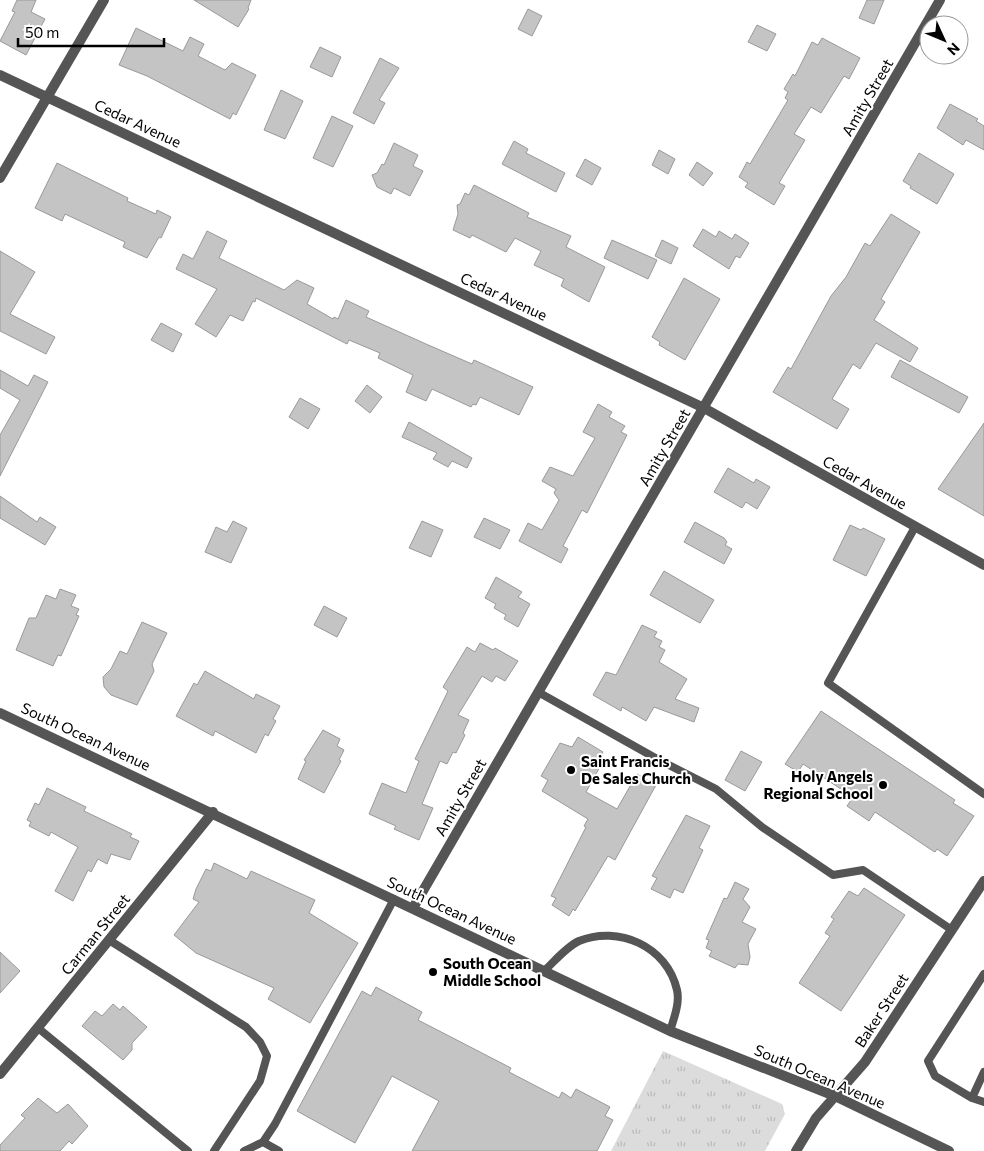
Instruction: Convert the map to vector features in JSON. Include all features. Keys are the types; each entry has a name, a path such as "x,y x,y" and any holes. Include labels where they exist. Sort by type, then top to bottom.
{"street":[{"path":"0,178 104,0"},
{"name":"Amity Street","path":"412,908 940,0"},
{"name":"Cedar Avenue","path":"0,75 704,408 984,565"},
{"name":"South Ocean Avenue","path":"0,713 670,1031 835,1096 949,1151"},
{"name":"Carman Street","path":"0,1074 212,812"},
{"name":"Baker Street","path":"796,1151 814,1120 865,1062 984,881"}],"lane":[{"path":"914,527 828,683 984,794"},
{"path":"538,692 659,760 716,789 762,827 833,875 863,870 952,930"},
{"path":"244,1151 263,1142 394,899"},
{"path":"544,971 578,942 602,936 620,936 640,943 657,955 677,989 677,1006 670,1031"},
{"path":"109,940 246,1027 263,1049 266,1056 260,1081 214,1151"},
{"path":"984,974 928,1061 936,1076 972,1098 984,1102"},
{"path":"38,1028 188,1151"},
{"path":"972,1098 984,1072"},
{"path":"263,1142 279,1151"}],"green space":[{"path":"663,1051 782,1104 785,1114 765,1151 611,1151"}],"building":[{"path":"17,0 36,0 31,12 45,19 26,55 0,41 15,12 12,11"},
{"path":"194,0 251,0 249,9 238,27"},
{"path":"867,0 884,0 874,24 859,18"},
{"path":"528,9 542,16 532,36 518,29"},
{"path":"757,25 776,34 767,51 748,42"},
{"path":"136,28 183,51 190,37 204,44 198,56 225,70 232,63 256,75 236,115 233,113 230,119 147,76 119,65"},
{"path":"822,38 860,58 849,79 844,76 821,113 811,107 794,134 805,140 779,183 785,186 774,205 745,187 748,183 739,177 747,162 750,164 788,100 785,98 788,92 784,89 793,74 795,76 812,42 818,45"},
{"path":"320,47 341,57 332,77 310,67"},
{"path":"380,58 399,68 379,100 385,103 374,124 353,113"},
{"path":"281,90 303,101 285,139 264,130"},
{"path":"950,104 978,119 976,121 984,126 984,150 966,140 963,145 937,128"},
{"path":"332,116 353,126 333,167 313,158"},
{"path":"514,141 528,149 526,153 565,173 556,192 502,164"},
{"path":"394,143 418,155 413,166 423,171 410,196 394,188 391,194 377,187 372,175 377,173 382,164 384,165"},
{"path":"659,150 675,159 668,174 652,165"},
{"path":"919,153 954,174 937,204 910,188 911,186 903,181"},
{"path":"585,159 601,168 592,185 576,176"},
{"path":"697,162 713,173 703,186 689,175"},
{"path":"57,163 128,198 127,201 156,214 157,210 171,217 161,238 159,237 147,258 123,247 125,242 65,214 62,221 35,208"},
{"path":"474,185 529,213 527,217 571,236 566,247 605,267 589,302 561,286 564,279 534,265 541,251 515,238 506,252 472,235 470,238 453,230 458,214 457,205 460,204 465,193 469,195"},
{"path":"891,214 920,232 881,299 885,302 874,320 918,348 910,362 876,343 860,369 853,364 832,399 849,409 837,429 773,392 788,367 791,369 831,296 846,277 865,243 870,246"},
{"path":"703,229 716,237 719,231 732,239 735,234 749,243 740,258 736,256 729,269 693,246"},
{"path":"207,231 227,241 219,258 284,290 297,280 314,288 307,304 333,319 334,317 338,319 346,300 369,311 366,317 472,364 474,360 533,387 519,415 480,397 476,405 473,404 471,407 432,389 426,401 406,392 413,375 378,358 380,353 349,340 347,344 256,298 243,321 230,315 216,337 195,324 217,289 176,269 183,254 193,259"},
{"path":"612,240 657,260 648,279 604,258"},
{"path":"662,240 678,248 671,264 655,256"},
{"path":"0,251 35,272 10,314 55,337 46,354 0,331"},
{"path":"684,278 720,299 685,360 659,345 660,342 652,337"},
{"path":"161,323 182,334 173,352 151,340"},
{"path":"900,360 968,397 959,413 891,377"},
{"path":"0,370 28,386 34,375 48,382 0,476 0,435 20,400 0,388"},
{"path":"367,385 382,397 370,413 355,401"},
{"path":"300,398 320,409 308,429 289,417"},
{"path":"598,404 612,412 609,417 625,426 621,432 627,435 587,513 582,510 563,546 568,549 561,563 519,541 528,523 542,530 559,500 554,493 556,489 542,481 550,467 573,476 595,438 583,432"},
{"path":"409,422 472,458 467,468 452,461 448,467 433,459 437,453 402,437"},
{"path":"984,423 984,516 938,489"},
{"path":"728,468 754,483 756,479 770,487 757,509 746,502 742,508 714,492"},
{"path":"0,496 37,522 40,517 56,527 45,545 0,518"},
{"path":"484,518 510,530 500,549 474,537"},
{"path":"233,521 247,528 231,563 205,552 216,527 227,532"},
{"path":"422,521 443,530 431,557 409,548"},
{"path":"695,522 724,538 727,542 725,545 732,549 724,564 684,542"},
{"path":"850,525 861,530 863,528 885,539 866,576 833,560"},
{"path":"664,571 714,600 700,623 650,595"},
{"path":"496,577 522,592 518,597 530,604 518,627 504,619 506,615 494,608 496,604 485,598"},
{"path":"60,589 76,595 71,606 79,609 76,615 79,616 61,656 58,655 53,666 16,650 29,618 36,618 46,595 56,599"},
{"path":"324,606 347,618 337,637 314,625"},
{"path":"142,622 167,633 152,664 154,671 137,705 111,695 104,687 103,677 111,669 120,651 127,654"},
{"path":"642,625 657,632 654,637 662,641 659,647 665,650 659,662 687,679 675,699 699,708 694,722 654,707 646,721 622,707 621,711 593,695 606,672 616,675"},
{"path":"480,643 493,650 495,648 518,661 505,681 496,676 492,682 482,676 458,715 469,720 463,733 465,735 456,753 453,752 447,764 440,761 422,804 433,808 419,840 394,829 396,826 369,814 382,783 406,793 419,761 415,759 448,691 443,687 467,647 475,652"},
{"path":"205,671 254,699 256,694 280,706 273,719 276,721 268,736 265,734 256,753 215,731 213,736 176,716 194,683 197,685"},
{"name":"Holy Angels Regional School","path":"821,711 955,800 953,803 974,816 947,856 937,849 935,852 933,851 875,812 869,821 847,806 853,797 803,764 798,772 785,764"},
{"path":"323,730 340,739 337,746 344,750 339,760 341,761 324,793 298,779 306,761 304,760"},
{"path":"578,737 603,752 596,763 601,765 586,792 617,809 637,774 656,785 615,860 608,856 575,911 573,909 569,916 552,905 556,898 551,896 586,827 584,826 588,819 542,791 548,780 541,776 560,743 572,747"},
{"path":"741,751 762,762 745,791 725,780"},
{"path":"47,788 86,807 84,811 132,834 130,837 139,841 130,860 111,854 107,864 98,859 91,872 88,870 73,901 55,891 78,847 51,832 49,836 29,826 31,822 27,820 35,803 39,805"},
{"path":"686,815 710,826 699,848 703,850 683,893 674,889 670,898 651,889 657,878 652,876"},
{"path":"214,863 247,879 251,871 315,900 309,913 358,943 310,1023 268,999 274,988 196,953 174,935 199,902 193,899 196,889 206,869 211,871"},
{"path":"735,882 749,889 743,899 750,907 742,922 756,929 748,944 750,957 748,965 738,964 735,968 709,956 712,951 706,948 709,940 706,939 724,898 727,899"},
{"path":"864,888 905,915 841,1011 799,983 830,936 825,933 834,919 831,917 849,891 858,896"},
{"path":"0,952 20,971 0,993"},
{"path":"376,987 422,1012 418,1020 511,1068 509,1072 559,1098 562,1092 571,1098 576,1089 610,1107 605,1116 613,1120 597,1151 412,1151 439,1101 392,1076 355,1143 297,1111 362,991 371,996"},
{"path":"113,1004 120,1010 123,1006 147,1027 132,1043 132,1050 123,1060 82,1026 95,1011 102,1016"},
{"path":"38,1098 57,1113 68,1104 88,1126 72,1144 69,1141 60,1151 0,1151 0,1145 25,1118 21,1115"}],"place":[{"name":"Saint Francis De Sales Church","path":"571,770"},
{"name":"Holy Angels Regional School","path":"883,785"},
{"name":"South Ocean Middle School","path":"433,972"}]}
